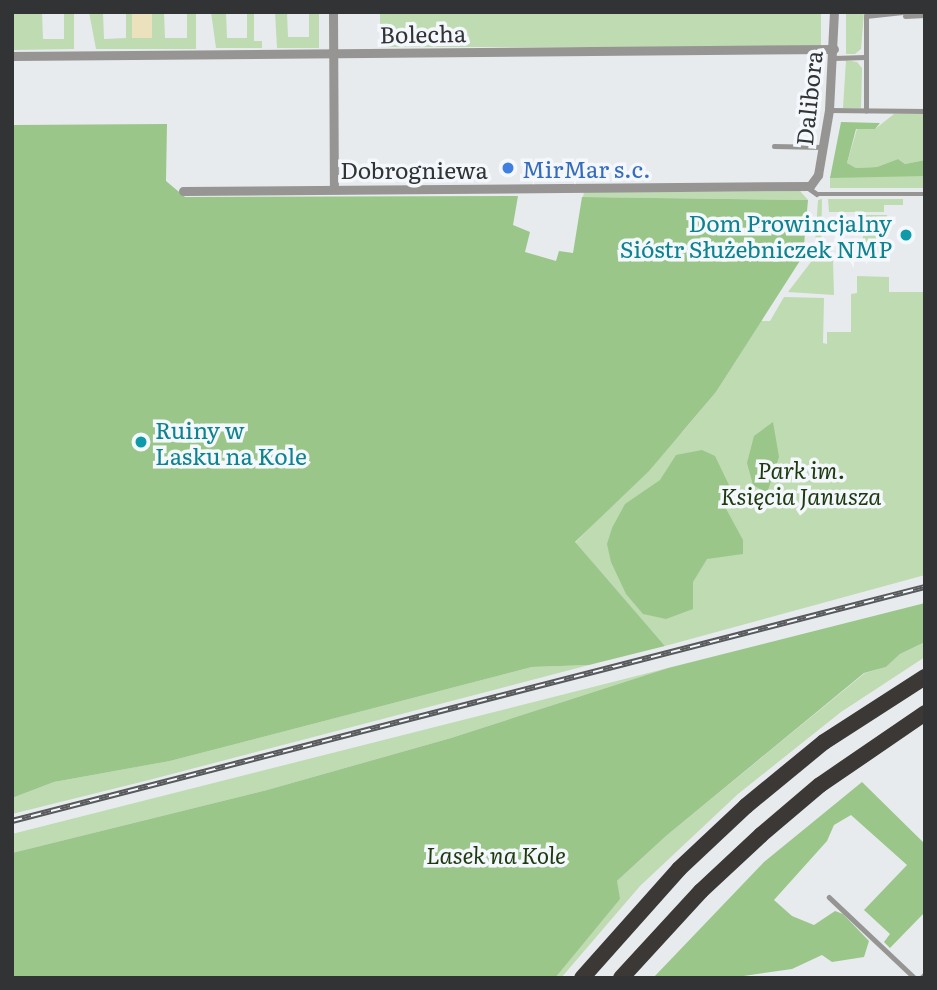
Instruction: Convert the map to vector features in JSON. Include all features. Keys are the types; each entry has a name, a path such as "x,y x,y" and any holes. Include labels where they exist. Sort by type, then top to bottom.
{"highway":[{"path":"582,978 679,869 746,806 824,742 925,677"},
{"path":"624,976 701,891 761,835 820,785 925,713"}],"street":[{"path":"333,12 334,189"},
{"name":"Dalibora","path":"810,186 824,147 834,54 834,12"},
{"name":"Bolecha","path":"12,56 834,54"},
{"name":"Dobrogniewa","path":"183,191 810,186"}],"lane":[{"path":"866,111 866,16 925,15"},
{"path":"834,54 866,57"},
{"path":"829,110 925,111"},
{"path":"774,146 824,147"},
{"path":"810,186 817,194 925,194"},
{"path":"829,897 915,978"},
{"path":"921,978 925,974"}],"green space":[{"path":"12,12 42,12 43,39 64,39 64,12 74,12 74,49 12,50"},
{"path":"89,12 103,12 104,39 126,38 126,12 132,12 132,38 152,38 152,12 164,12 165,38 187,38 187,12 196,12 196,49 96,49"},
{"path":"211,12 226,12 227,38 247,38 247,12 254,12 254,41 262,41 262,48 216,48"},
{"path":"275,12 287,12 288,37 309,37 309,12 319,12 319,48 277,48"},
{"path":"380,12 821,12 821,47 380,47"},
{"path":"846,12 864,12 861,49 855,54 846,54"},
{"path":"846,60 857,62 862,68 861,108 843,108"},
{"path":"894,114 925,114 925,160 905,164 898,159 877,167 856,168 847,163 857,129 875,129"},
{"path":"841,122 880,123 875,129 856,129 847,163 856,168 877,167 898,159 905,164 925,160 925,176 830,178"},
{"path":"167,124 166,181 185,197 518,196 513,225 530,232 525,252 556,261 559,251 573,253 582,197 808,200 803,256 716,392 649,471 575,542 665,646 589,665 532,667 170,761 54,782 12,798 12,125"},
{"path":"830,176 925,176 925,188 830,188"},
{"path":"800,191 808,200 583,197 584,192"},
{"path":"822,199 821,250 827,250 824,259 833,259 834,295 788,292 814,258 818,200"},
{"path":"828,199 903,199 903,205 884,205 884,212 829,212"},
{"path":"863,215 887,215 887,254 863,254"},
{"name":"Park im. Księcia Janusza","path":"857,276 889,277 889,292 925,292 925,575 665,646 575,543 684,430 716,392 761,321 770,321 784,297 824,298 823,343 827,344 827,332 851,332 851,294 857,293"},
{"path":"773,422 779,457 767,493 753,485 747,463 754,436"},
{"path":"702,450 715,456 729,485 724,505 743,540 743,554 707,559 693,582 693,609 666,619 643,614 626,594 611,562 607,544 612,528 625,504 660,480 676,455"},
{"name":"Lasek na Kole","path":"925,603 925,642 900,654 886,667 864,673 666,836 617,881 620,899 555,978 12,978 12,853 267,790 451,738 668,668"},
{"path":"925,642 925,657 841,712 738,794 640,886 561,978 555,978 577,950 616,882 666,836 865,673 886,667 900,654"},
{"path":"589,665 12,814 12,798 54,782 170,761 532,667"},
{"path":"668,668 451,738 267,790 12,853 12,834"},
{"path":"862,782 925,844 925,912 890,948 884,942 890,934 864,910 907,865 851,815 834,825 827,841 774,900 792,916 814,925 835,911 843,914 869,941 864,957 832,962 822,955 792,969 730,978 653,978 764,862"}],"sand":[{"path":"132,12 152,12 152,38 132,38"}],"railway":[{"path":"12,821 925,587"}],"place":[{"name":"MirMar s.c.","path":"508,168"},
{"name":"Dom Prowincjalny Sióstr Służebniczek NMP","path":"906,235"},
{"name":"Ruiny w Lasku na Kole","path":"141,442"}]}
